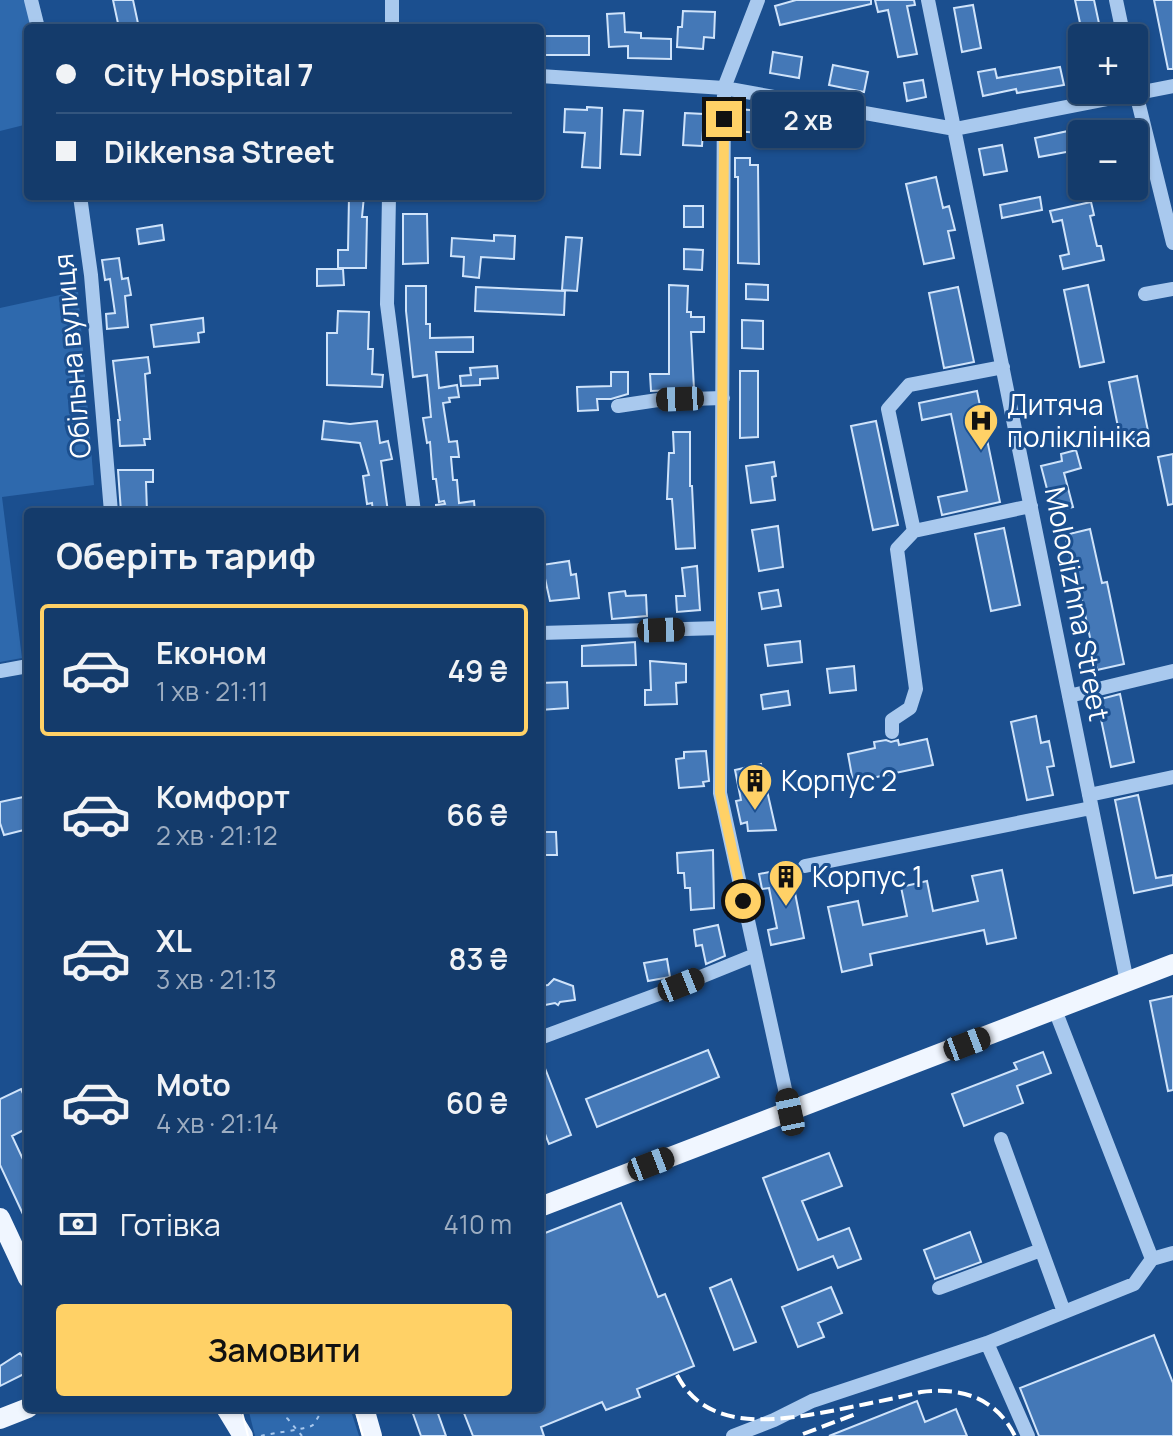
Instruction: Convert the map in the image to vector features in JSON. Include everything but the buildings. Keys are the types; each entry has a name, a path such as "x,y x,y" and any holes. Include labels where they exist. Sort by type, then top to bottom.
{"main road":[{"path":"544,1205 1173,964"},
{"path":"0,1218 24,1269"},
{"path":"0,1419 24,1410"},
{"path":"228,1412 243,1436"},
{"path":"365,1412 372,1436"}],"street":[{"path":"31,0 37,24"},
{"path":"392,0 392,24"},
{"path":"758,0 724,88 720,793 790,1112"},
{"name":"Molodizhna Street","path":"928,0 1127,982"},
{"path":"1116,0 1121,24"},
{"path":"544,76 724,88 955,129 1070,104"},
{"path":"1148,89 1173,86"},
{"path":"1138,104 1173,243"},
{"name":"Обільна вулиця","path":"81,200 94,304 111,508"},
{"path":"389,200 387,304 413,508"},
{"path":"1145,294 1173,289"},
{"path":"914,531 888,409 909,385 1003,367"},
{"path":"618,406 658,400 723,398"},
{"path":"892,732 892,720 910,708 916,689 897,549 914,531 1031,506"},
{"path":"544,633 721,628"},
{"path":"0,671 24,667"},
{"path":"1069,696 1173,671"},
{"path":"805,866 1090,802 1173,777"},
{"path":"544,1037 755,955"},
{"path":"1055,1010 1152,1259"},
{"path":"1001,1139 1064,1312"},
{"path":"939,1288 1041,1250"},
{"path":"733,1436 812,1401 987,1343 1134,1284 1152,1259 1173,1253"},
{"path":"987,1343 1028,1436"}],"path":[{"path":"288,1412 287,1418 302,1436"},
{"path":"259,1436 283,1430 307,1429 314,1424 319,1412"}],"shaded area":[{"path":"0,0 28,0 34,24 24,24 24,125 0,131"},
{"path":"78,291 94,485 2,497 22,658 0,662 0,308"},
{"path":"249,1412 351,1412 359,1436 255,1436"}],"tram line":[{"path":"242,1412 248,1436"},
{"path":"356,1412 363,1436"}],"railway":[{"path":"677,1375 690,1394 707,1407 748,1419 815,1414 921,1392 950,1391 988,1404 998,1412 1015,1436"},
{"path":"803,1434 856,1414"}],"place":[{"name":"Дитяча поліклініка","path":"981,452"},
{"name":"Корпус 2","path":"755,812"},
{"name":"Корпус 1","path":"786,908"}],"route":[{"path":"724,119 720,793 743,901"}]}
